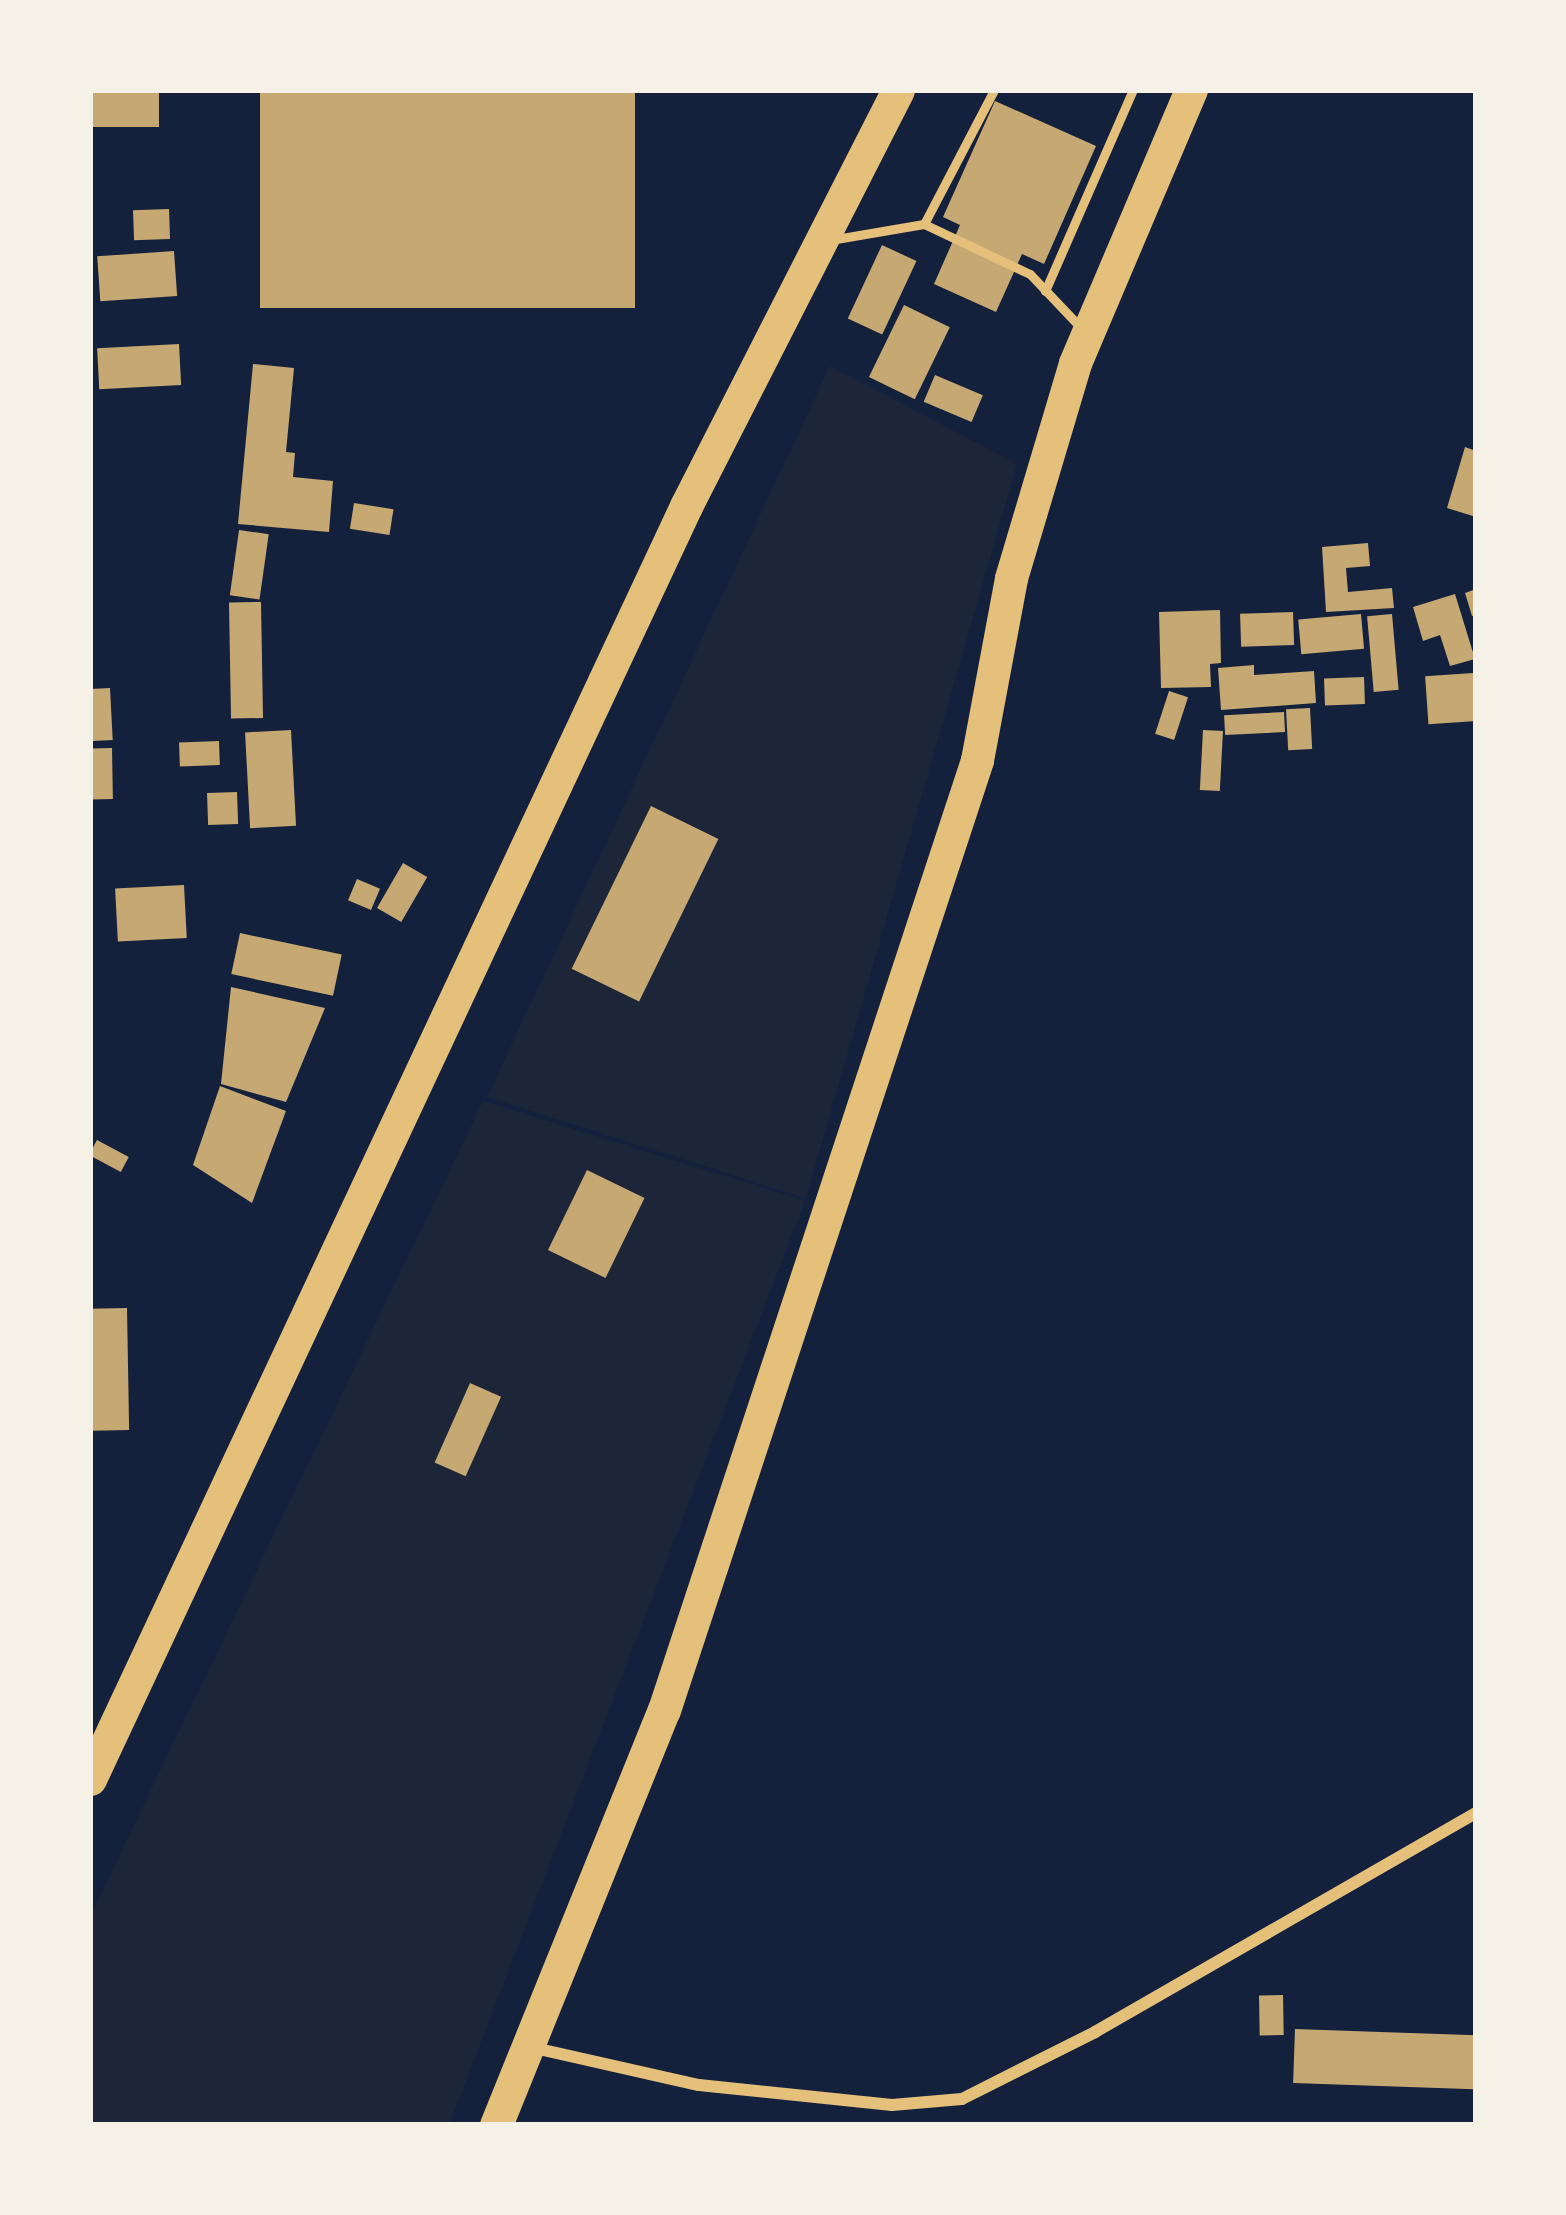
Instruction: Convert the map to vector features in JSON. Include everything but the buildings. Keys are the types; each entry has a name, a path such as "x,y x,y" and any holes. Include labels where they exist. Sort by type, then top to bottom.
{"highway":[{"path":"90,1779 686,506 898,90"},
{"path":"496,2125 664,1710 977,760 1011,578 1086,334 1191,90"}],"street":[{"path":"529,2047 699,2085 892,2105 962,2099 1095,2032 1476,1813"}],"lane":[{"path":"924,224 994,90"},
{"path":"1045,291 1133,90"},
{"path":"820,241 924,224 1030,274 1086,334"}],"shaded area":[{"path":"830,366 1017,464 806,1198 487,1097"},
{"path":"483,1101 805,1201 449,2125 90,2125 90,1916"}]}
